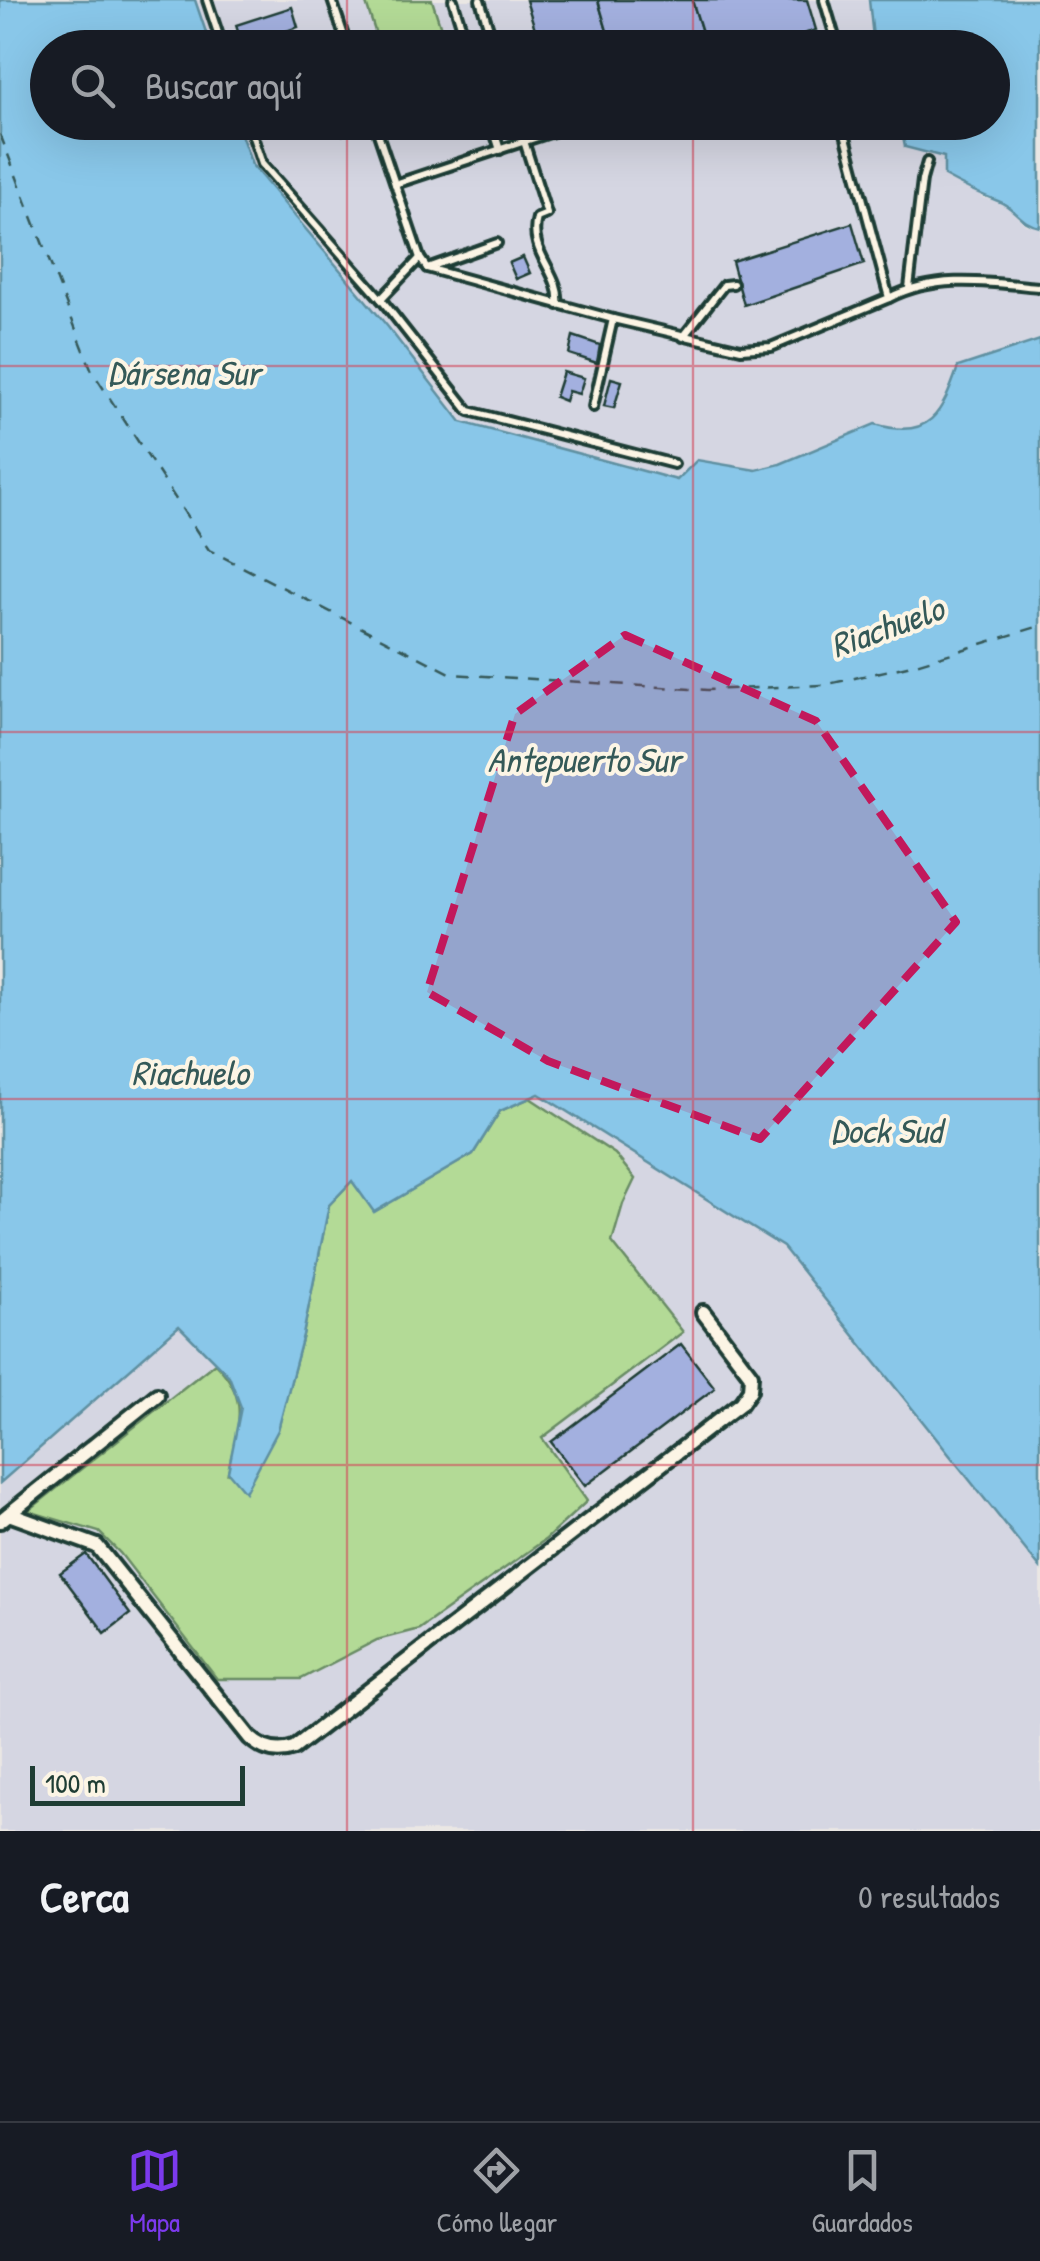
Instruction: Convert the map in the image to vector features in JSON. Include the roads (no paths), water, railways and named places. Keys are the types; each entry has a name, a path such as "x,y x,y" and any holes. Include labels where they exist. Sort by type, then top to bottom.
{"street":[{"path":"4,1518 97,1546 250,1738 268,1750 283,1752 294,1748 741,1403 750,1390 751,1374 703,1312"},
{"path":"4,1518 157,1395"}],"lane":[{"path":"206,0 216,30"},
{"path":"332,0 342,30"},
{"path":"453,0 462,30"},
{"path":"480,0 489,30"},
{"path":"824,0 833,30"},
{"path":"254,140 262,164 381,299 468,410 674,464"},
{"path":"380,140 420,258 427,268 724,348 771,347 908,288 959,280 1038,287"},
{"path":"497,140 500,150"},
{"path":"395,184 530,140"},
{"path":"847,140 889,298"},
{"path":"524,142 547,214 536,218 536,246 560,292 558,305"},
{"path":"908,288 927,162"},
{"path":"427,268 497,244"},
{"path":"381,299 420,258"},
{"path":"683,337 724,285 732,284"},
{"path":"593,407 613,319"}],"water":[{"path":"0,0 195,0 205,30 30,30 30,140 243,140 252,165 388,327 461,422 677,480 697,460 756,470 780,464 875,424 909,429 921,426 939,410 958,367 1040,340 1040,1568 783,1247 539,1094 500,1111 473,1154 374,1212 352,1181 329,1205 303,1335 278,1430 245,1492 228,1472 241,1407 229,1376 179,1326 0,1483"},
{"path":"869,0 1040,0 1040,227 1027,223 1004,204 944,176 944,157 905,147 904,140 1010,140 1010,30 872,30"}],"water label":[{"name":"Dársena Sur","path":"184,373"},
{"name":"Riachuelo","path":"887,627"},
{"name":"Antepuerto Sur","path":"584,760"},
{"name":"Riachuelo","path":"190,1073"},
{"name":"Dock Sud","path":"886,1131"}]}
